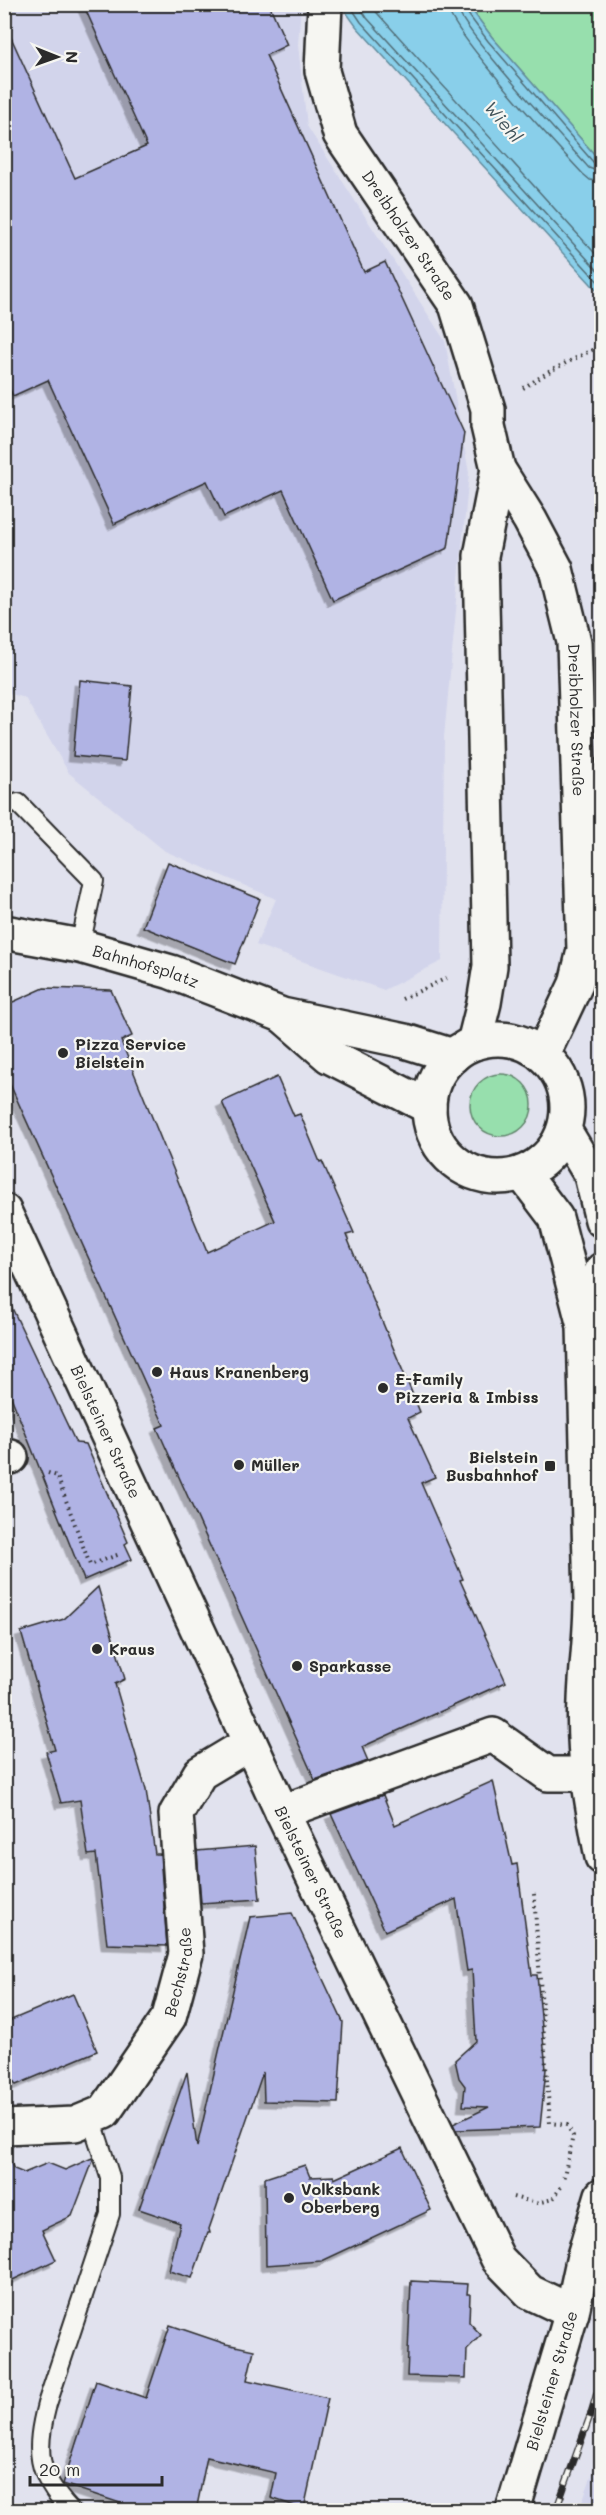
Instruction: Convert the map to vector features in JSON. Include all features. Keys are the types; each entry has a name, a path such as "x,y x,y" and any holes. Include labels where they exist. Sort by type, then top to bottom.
{"street":[{"name":"Dreibholzer Straße","path":"325,4 322,71 340,134 456,305 488,409 488,426 498,469 530,520 556,569 574,642 584,950 576,984 543,1054"},
{"name":"Dreibholzer Straße","path":"463,1050 484,1003 490,966 481,556 498,469"},
{"name":"Bahnhofsplatz","path":"4,932 80,946 171,972 282,1015 405,1041 463,1050"},
{"name":"Bahnhofsplatz","path":"282,1015 329,1056 429,1107"},
{"path":"492,1039 510,1040 527,1045 543,1054 555,1067 564,1084 567,1102 567,1120 564,1130 552,1152 539,1165 522,1173 505,1177 487,1176 470,1171 454,1161 442,1148 433,1132 429,1107 435,1079 445,1064 463,1050 492,1039"},
{"path":"564,1130 591,1175 602,1220"},
{"path":"522,1173 556,1218 584,1326 591,1600 591,1639 585,1701 586,1774 602,1857"},
{"name":"Bielsteiner Straße","path":"4,1211 282,1812 498,2259 530,2292 572,2312 513,2511"},
{"path":"584,1326 602,1270"},
{"path":"282,1812 493,1735 548,1774 586,1774"},
{"name":"Bechstraße","path":"4,2127 75,2124 104,2112 169,2017 186,1954 176,1814 200,1773 250,1743"},
{"path":"572,2312 584,2256 602,2195"}],"lane":[{"path":"18,803 94,880 80,946"},
{"path":"70,2511 58,2497 43,2470 39,2436 47,2404 110,2214 110,2177 91,2118"}],"path":[{"path":"488,409 552,370 602,345"},
{"path":"8,1456 57,1476 90,1565 156,1541"},
{"path":"473,2207 503,2195 537,2203 553,2199 561,2186 573,2136 567,2125 550,2123 534,1894"}],"shaded area":[{"path":"4,5 301,5 298,45 307,126 445,341 469,473 444,737 442,961 384,990 256,945 276,899 165,851 69,773 25,698 5,692"},
{"path":"601,2451 601,2510 579,2510"}],"green space":[{"path":"468,5 601,5 601,162 492,37"},
{"path":"501,1074 513,1076 523,1083 530,1093 532,1105 530,1117 523,1127 513,1134 501,1136 489,1134 479,1127 472,1117 470,1105 472,1093 479,1083 489,1076"}],"water":[{"name":"Wiehl","path":"341,5 468,5 492,37 601,162 601,295 356,26"}],"building":[{"path":"83,4 269,4 287,45 266,55 364,272 385,262 464,433 448,548 333,600 283,490 224,517 207,481 114,524 48,380 13,396 4,377 4,22 75,178 147,146"},
{"path":"80,680 132,686 125,761 73,756"},
{"path":"168,862 260,899 235,964 143,927"},
{"path":"44,988 111,990 132,1036 121,1041 207,1252 275,1221 222,1102 277,1077 294,1116 300,1114 354,1233 346,1235 420,1412 408,1418 435,1477 421,1483 463,1579 460,1580 506,1682 362,1747 368,1761 315,1780 157,1428 164,1425 4,1071 4,1006"},
{"path":"4,1291 76,1443 86,1444 128,1542 125,1544 132,1559 84,1580 4,1379"},
{"path":"98,1587 125,1679 115,1684 146,1790 155,1854 160,1854 167,1946 107,1944 96,1854 88,1855 80,1800 61,1803 46,1752 55,1750 21,1632 64,1619"},
{"path":"493,1781 512,1865 517,1864 532,1975 537,1975 546,2069 540,2127 456,2130 453,2124 489,2107 463,2106 465,2086 459,2078 455,2060 476,2041 472,1970 467,1971 456,1899 385,1931 331,1814 383,1795 395,1825"},
{"path":"255,1846 260,1899 201,1903 197,1851"},
{"path":"292,1913 343,2022 338,2103 264,2101 263,2072 209,2229 210,2233 208,2233 192,2278 169,2271 180,2223 139,2209 187,2072 197,2147 250,1917"},
{"path":"73,1994 97,2051 16,2085 4,2063 4,2023"},
{"path":"402,2148 431,2210 322,2261 266,2265 265,2178 305,2165 310,2177 334,2176 334,2179"},
{"path":"4,2150 14,2169 24,2173 48,2163 65,2170 92,2158 93,2161 72,2216 42,2230 56,2260 4,2284"},
{"path":"411,2281 468,2284 469,2322 481,2335 467,2349 466,2378 407,2376"},
{"path":"170,2325 226,2344 254,2350 247,2380 328,2398 304,2509 271,2498 276,2473 207,2457 196,2511 144,2511 63,2484 96,2381 146,2398"}],"railway":[{"path":"556,2510 602,2376"}],"place":[{"name":"Pizza Service Bielstein","path":"63,1053"},
{"name":"Haus Kranenberg","path":"157,1372"},
{"name":"E-Family Pizzeria & Imbiss","path":"383,1388"},
{"name":"Müller","path":"239,1465"},
{"name":"Bielstein Busbahnhof","path":"550,1466"},
{"name":"Kraus","path":"97,1649"},
{"name":"Sparkasse","path":"297,1666"},
{"name":"Volksbank Oberberg","path":"289,2198"}]}
